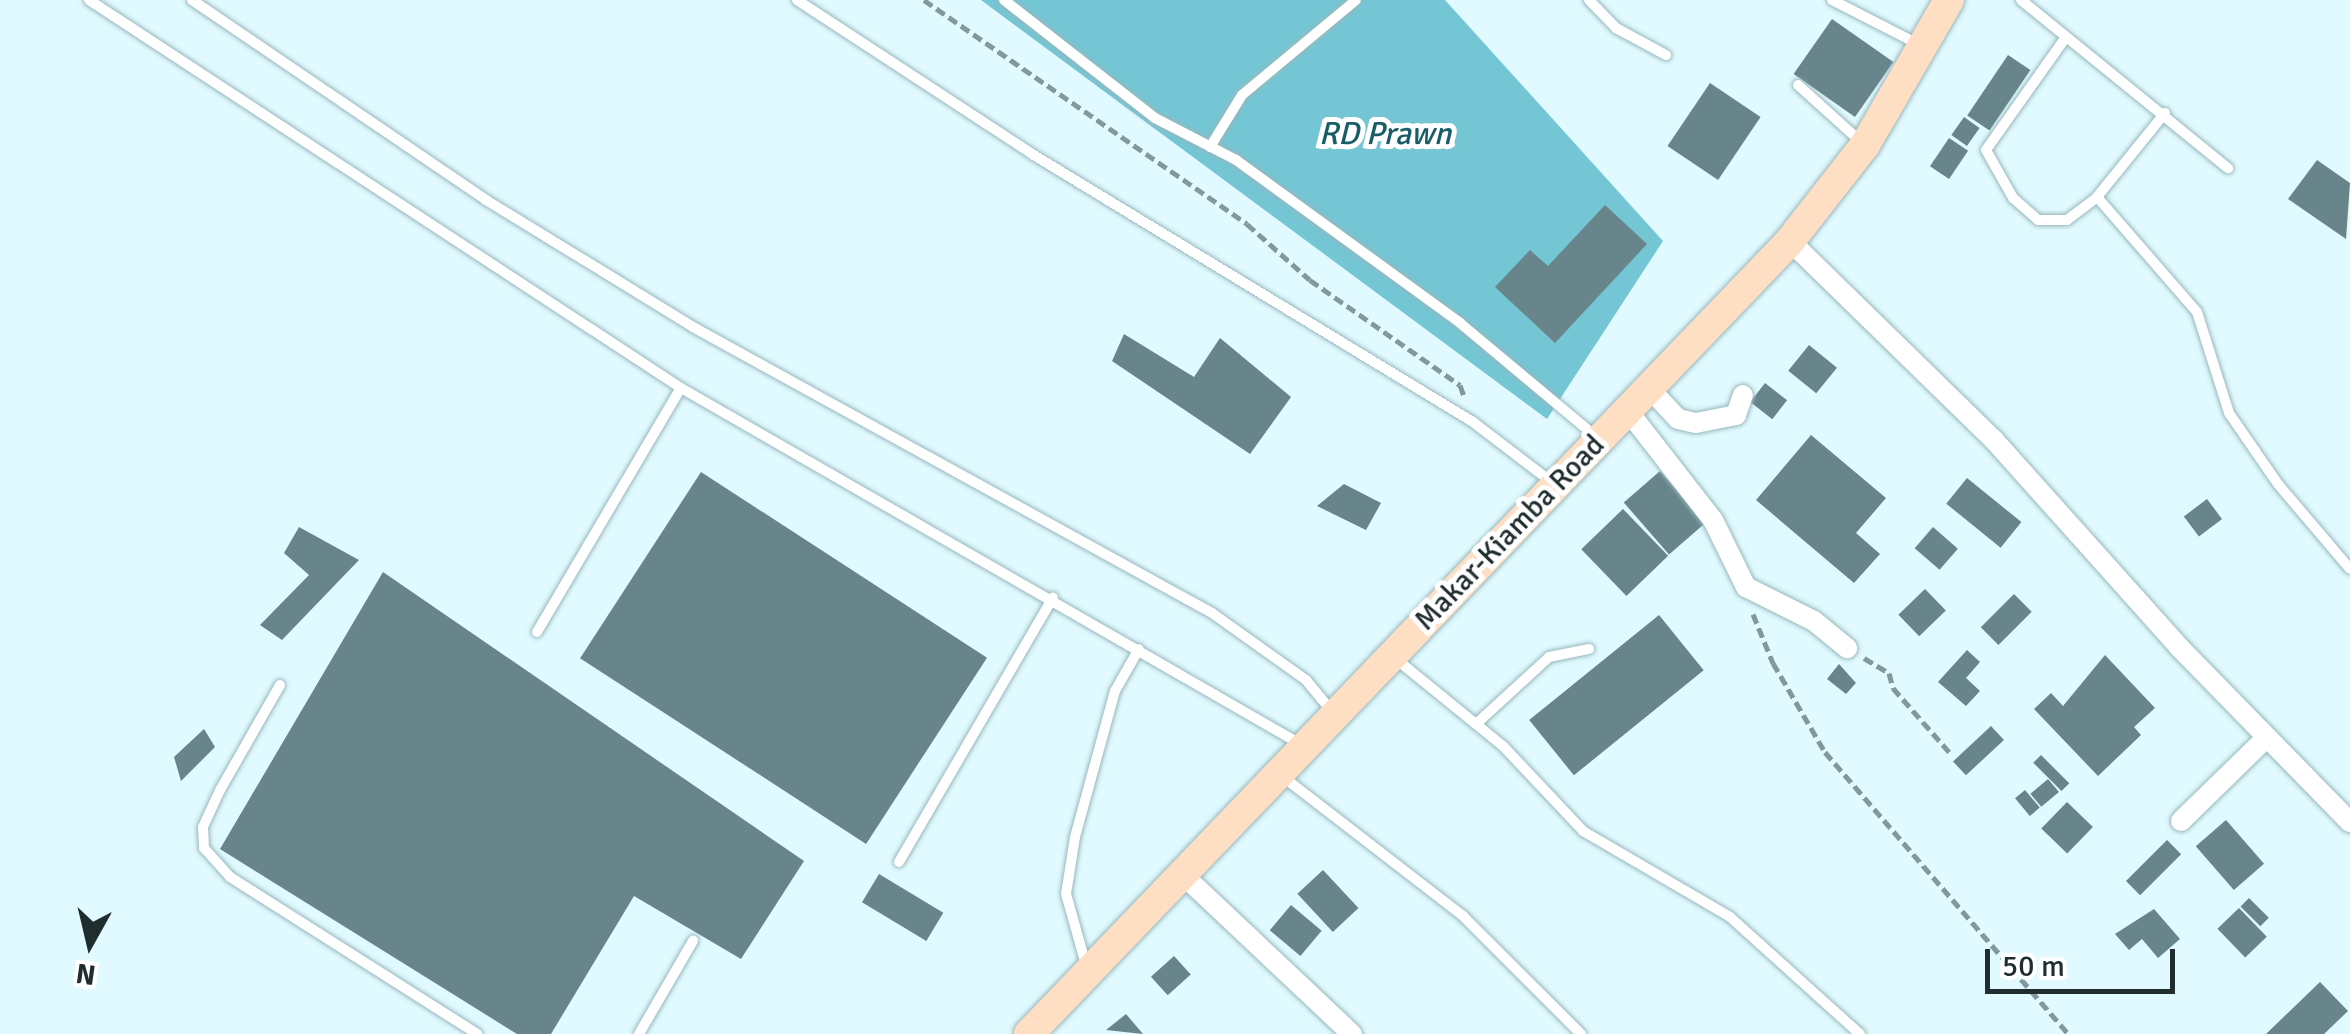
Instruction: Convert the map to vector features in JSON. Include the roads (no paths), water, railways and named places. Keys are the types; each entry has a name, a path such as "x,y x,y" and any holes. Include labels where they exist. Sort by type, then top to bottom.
{"main road":[{"name":"Makar-Kiamba Road","path":"1029,1034 1790,242 1865,146 1926,48 1949,0"}],"street":[{"path":"1790,242 1994,440 2266,738 2350,822"},
{"path":"1638,400 1696,424 1736,414 1742,395"},
{"path":"1638,400 1713,520 1746,587 1814,621 1847,648"},
{"path":"2182,821 2266,738"},
{"path":"1181,874 1352,1034"}],"lane":[{"path":"89,0 681,388 1053,597 1303,746"},
{"path":"192,0 486,200 693,327 1212,613 1306,680 1334,714"},
{"path":"797,0 1032,154 1472,422 1556,486"},
{"path":"1004,0 1154,118 1210,147 1460,323 1599,440"},
{"path":"1210,147 1242,95 1356,0"},
{"path":"1589,0 1616,28 1666,55"},
{"path":"1832,0 1926,48"},
{"path":"2021,0 2165,113 2228,168"},
{"path":"2066,37 1986,150 2012,198 2038,220 2068,220 2097,197 2165,113"},
{"path":"1798,85 1865,146"},
{"path":"2097,197 2197,312 2229,413 2350,569"},
{"path":"537,632 681,388"},
{"path":"898,862 1053,597"},
{"path":"1088,971 1066,894 1097,752 1120,680 1139,649"},
{"path":"1476,724 1549,657 1589,649"},
{"path":"1391,656 1476,724 1583,830 1730,917 1860,1034"},
{"path":"280,685 220,790 203,827 204,848 230,877 478,1034"},
{"path":"1278,772 1463,916 1581,1034"},
{"path":"639,1034 693,941"}],"water":[{"name":"RD Prawn","path":"981,0 1445,0 1663,241 1547,419"}]}
